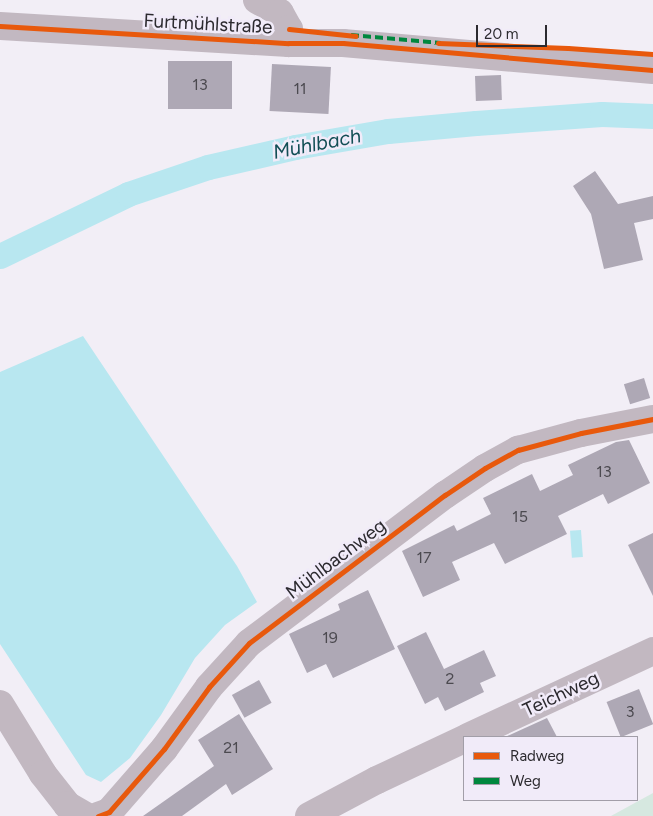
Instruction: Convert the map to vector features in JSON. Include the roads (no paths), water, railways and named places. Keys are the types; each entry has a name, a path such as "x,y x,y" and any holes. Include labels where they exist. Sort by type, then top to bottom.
{"street":[{"path":"257,0 280,13 289,29 289,43"},
{"name":"Furtmühlstraße","path":"0,26 289,43 344,43 653,70"},
{"name":"Mühlbachweg","path":"98,816 109,812 164,749 209,687 249,643 445,495 485,468 518,450 581,433 653,419"},
{"name":"Teichweg","path":"470,736 653,651"},
{"path":"0,704 42,774 66,805 86,816"},
{"path":"309,816 377,780 463,739"}],"water":[{"path":"83,336 237,566 257,602 225,625 195,658 161,715 130,758 101,782 86,775 0,644 0,372"},
{"path":"581,530 583,557 572,558 570,531"}],"waterway":[{"name":"Mühlbach","path":"0,256 128,194 208,167 295,147 388,131 476,123 602,114 653,116"}]}
